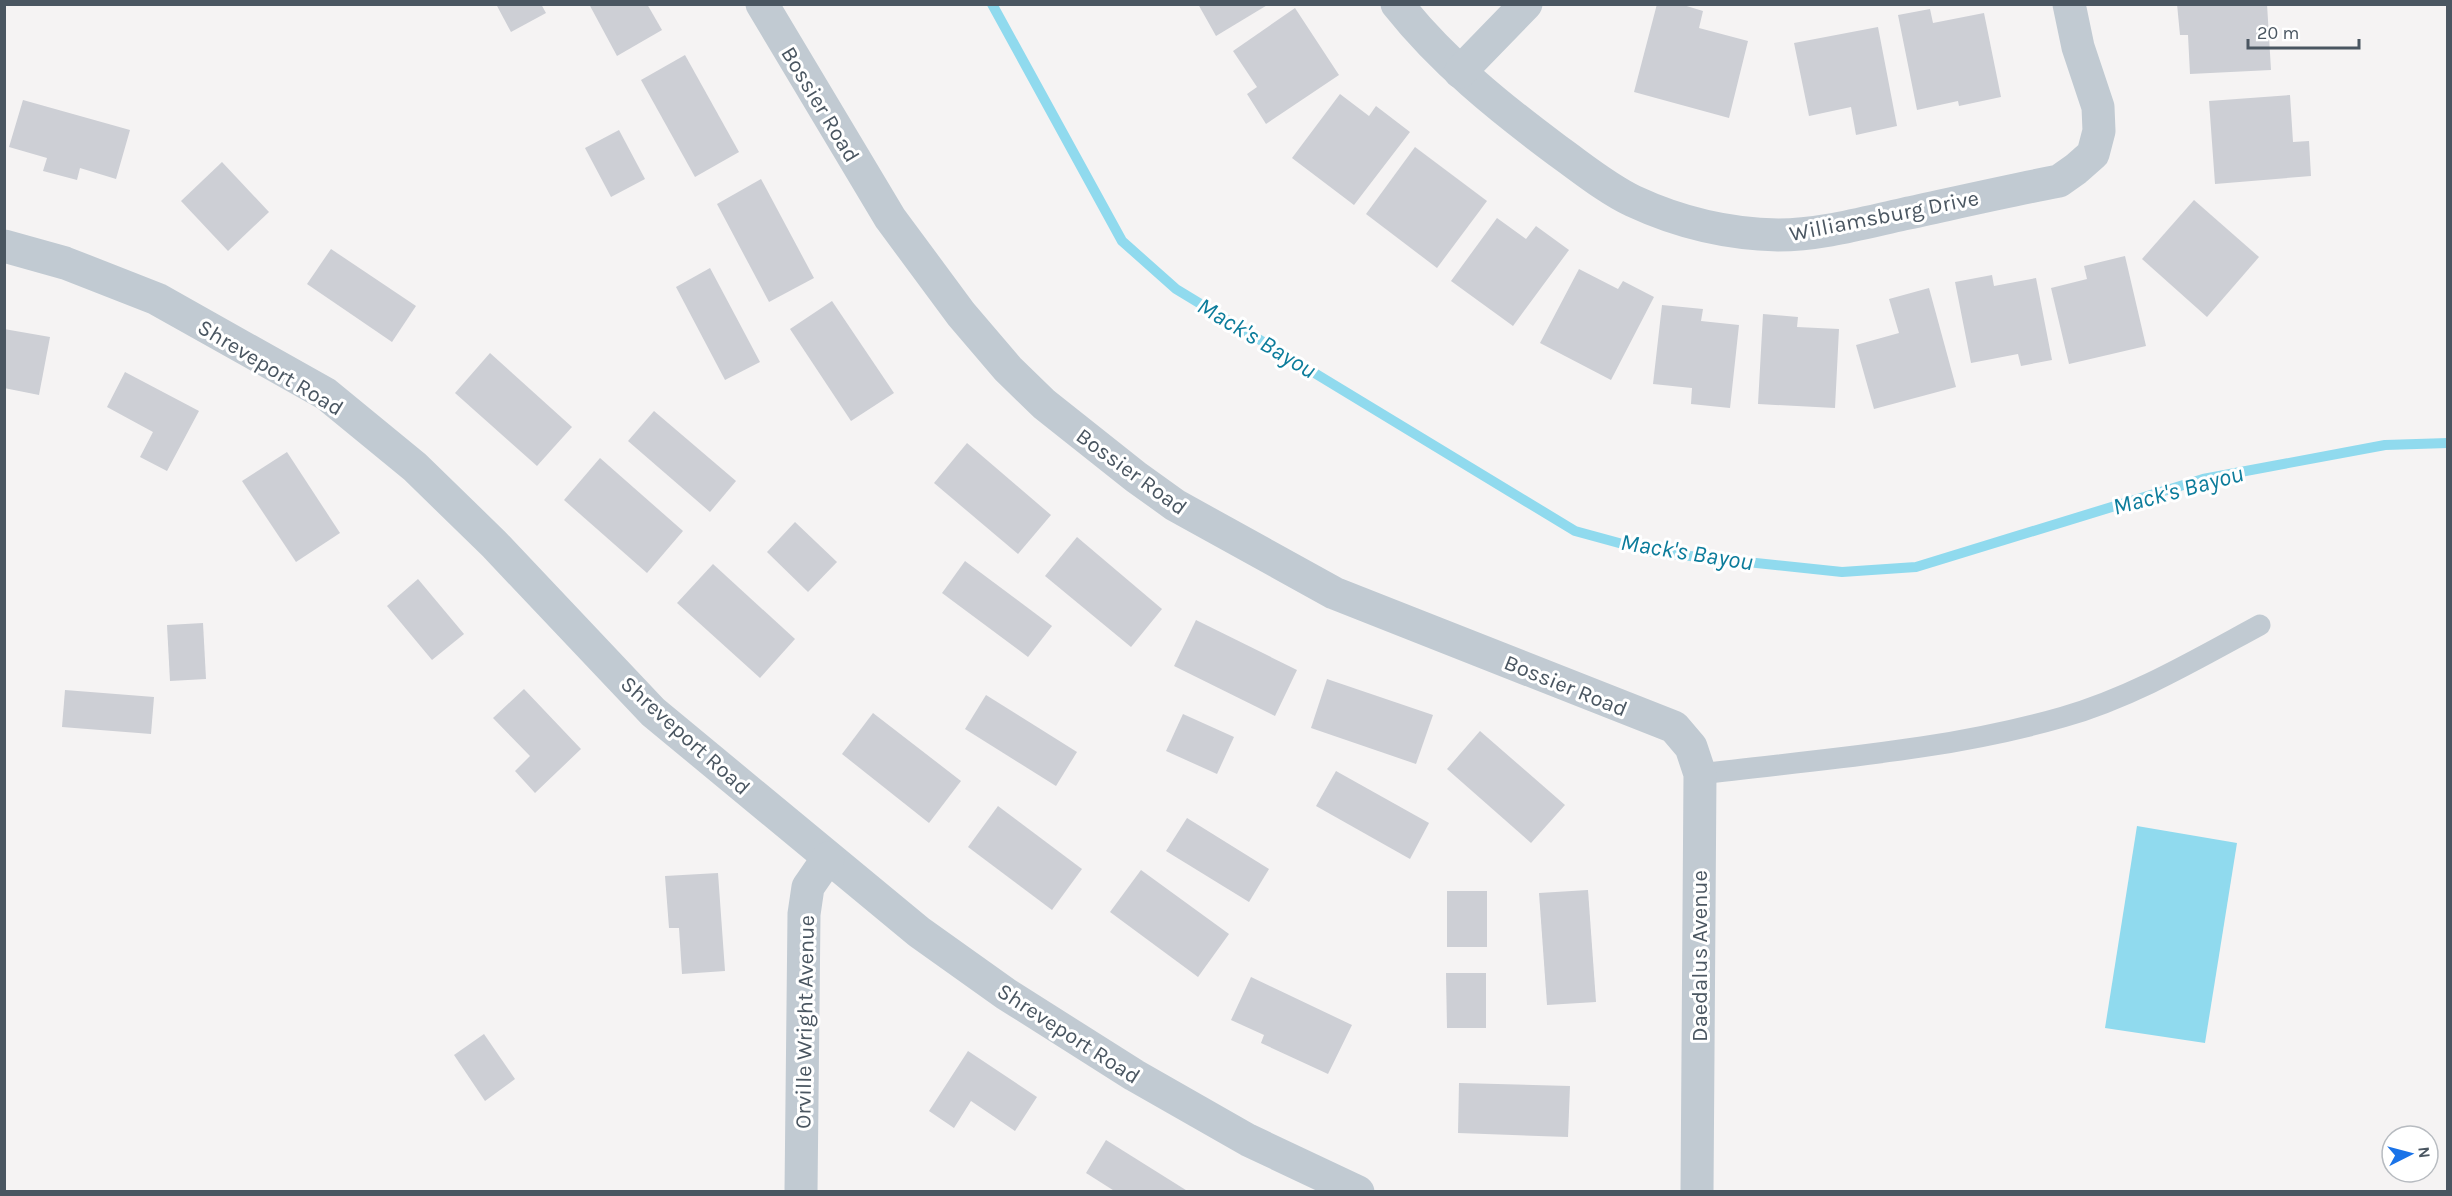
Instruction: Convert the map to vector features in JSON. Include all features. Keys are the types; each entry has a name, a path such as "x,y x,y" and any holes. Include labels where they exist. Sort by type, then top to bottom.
{"street":[{"name":"Bossier Road","path":"762,4 890,218 961,314 1008,369 1044,404 1117,462 1175,505 1334,593 1674,727"},
{"name":"Williamsburg Drive","path":"1397,4 1435,48 1460,72 1548,144 1592,176 1633,200 1679,219 1734,232 1780,235 1849,226 2059,181 2076,169 2093,154 2099,131 2098,107 2078,47 2069,4"},
{"path":"1460,72 1526,4"},
{"name":"Shreveport Road","path":"4,246 65,263 157,299 326,394 415,467 486,536 653,712 919,932 1006,994 1124,1069 1248,1140 1358,1191"},
{"name":"Daedalus Avenue","path":"1674,727 1691,747 1700,774 1697,1191"},
{"name":"Orville Wright Avenue","path":"801,1191 804,914 808,887 828,858"}],"lane":[{"path":"1700,774 1955,743 2064,717 2157,681 2260,625"}],"water":[{"path":"2137,826 2237,843 2205,1043 2105,1028"}],"building":[{"path":"496,4 541,4 546,13 511,32"},
{"path":"589,4 647,4 662,30 617,56"},
{"path":"1198,4 1269,4 1216,36"},
{"path":"1657,4 1680,4 1703,11 1699,28 1748,41 1729,118 1634,92"},
{"path":"2177,4 2267,4 2271,70 2190,74 2188,35 2180,35"},
{"path":"1295,8 1339,75 1266,124 1247,94 1257,87 1233,51"},
{"path":"1930,9 1933,23 1984,13 2001,97 1959,106 1958,101 1917,110 1898,15"},
{"path":"1878,27 1897,126 1856,135 1851,107 1809,116 1794,43"},
{"path":"685,55 739,152 695,177 641,80"},
{"path":"1340,94 1369,116 1376,106 1410,132 1354,205 1292,158"},
{"path":"2290,95 2293,142 2309,141 2311,176 2215,184 2209,101"},
{"path":"23,100 130,130 116,179 80,168 77,180 43,171 47,158 9,147"},
{"path":"619,130 645,179 611,197 585,148"},
{"path":"1415,147 1487,201 1437,268 1366,214"},
{"path":"222,162 269,212 228,251 181,201"},
{"path":"761,179 814,278 769,302 717,204"},
{"path":"2194,200 2259,257 2207,317 2142,259"},
{"path":"1497,218 1526,239 1536,226 1569,250 1513,326 1451,281"},
{"path":"331,249 416,306 392,342 307,284"},
{"path":"2125,256 2146,346 2069,364 2051,288 2087,279 2084,266"},
{"path":"710,268 760,362 725,380 676,287"},
{"path":"1579,269 1618,289 1623,281 1654,297 1611,380 1540,343"},
{"path":"1992,275 1994,286 2036,278 2052,360 2021,366 2018,354 1971,363 1955,282"},
{"path":"1929,288 1956,387 1874,409 1856,345 1899,333 1889,299"},
{"path":"832,301 894,393 851,421 790,329"},
{"path":"1662,305 1703,309 1701,321 1739,325 1730,408 1691,404 1692,388 1653,384"},
{"path":"1763,314 1798,317 1797,327 1839,329 1835,408 1758,404"},
{"path":"4,329 50,337 39,395 4,388"},
{"path":"490,353 572,427 537,466 455,393"},
{"path":"125,372 199,411 167,471 140,457 153,432 107,407"},
{"path":"654,411 736,481 710,512 628,441"},
{"path":"967,443 1051,515 1018,554 934,483"},
{"path":"287,452 340,533 296,562 242,481"},
{"path":"600,458 683,531 647,573 564,500"},
{"path":"795,522 837,562 808,592 767,552"},
{"path":"1077,537 1162,609 1131,647 1045,576"},
{"path":"965,561 1052,626 1028,657 942,593"},
{"path":"713,564 795,639 760,678 677,603"},
{"path":"418,579 464,634 432,660 387,606"},
{"path":"1196,620 1297,670 1275,716 1174,666"},
{"path":"203,623 206,679 170,681 167,625"},
{"path":"1327,679 1433,715 1416,764 1311,728"},
{"path":"524,689 581,749 535,793 515,771 530,756 493,718"},
{"path":"65,690 154,697 151,734 62,727"},
{"path":"986,695 1077,752 1056,786 965,729"},
{"path":"873,713 961,781 929,823 842,754"},
{"path":"1183,714 1234,737 1217,774 1166,751"},
{"path":"1480,731 1565,805 1531,843 1447,769"},
{"path":"1336,771 1429,823 1410,859 1316,806"},
{"path":"998,806 1082,869 1052,910 968,847"},
{"path":"1187,818 1269,869 1249,902 1166,851"},
{"path":"1141,870 1229,934 1198,977 1110,912"},
{"path":"718,873 725,971 682,974 679,928 669,928 665,876"},
{"path":"1588,890 1596,1002 1547,1005 1539,893"},
{"path":"1447,891 1487,891 1487,947 1447,947"},
{"path":"1446,973 1486,973 1486,1028 1447,1028"},
{"path":"1251,977 1352,1025 1328,1074 1261,1043 1264,1035 1231,1020"},
{"path":"484,1034 515,1079 485,1101 454,1055"},
{"path":"968,1051 1037,1097 1015,1131 971,1101 954,1128 929,1111"},
{"path":"1459,1083 1570,1086 1568,1137 1458,1133"},
{"path":"1106,1140 1189,1192 1116,1192 1086,1173"}],"waterway":[{"name":"Mack's Bayou","path":"992,4 1122,241 1176,289 1575,531 1652,552 1842,572 1916,567 2203,479 2385,445 2448,443"}]}
